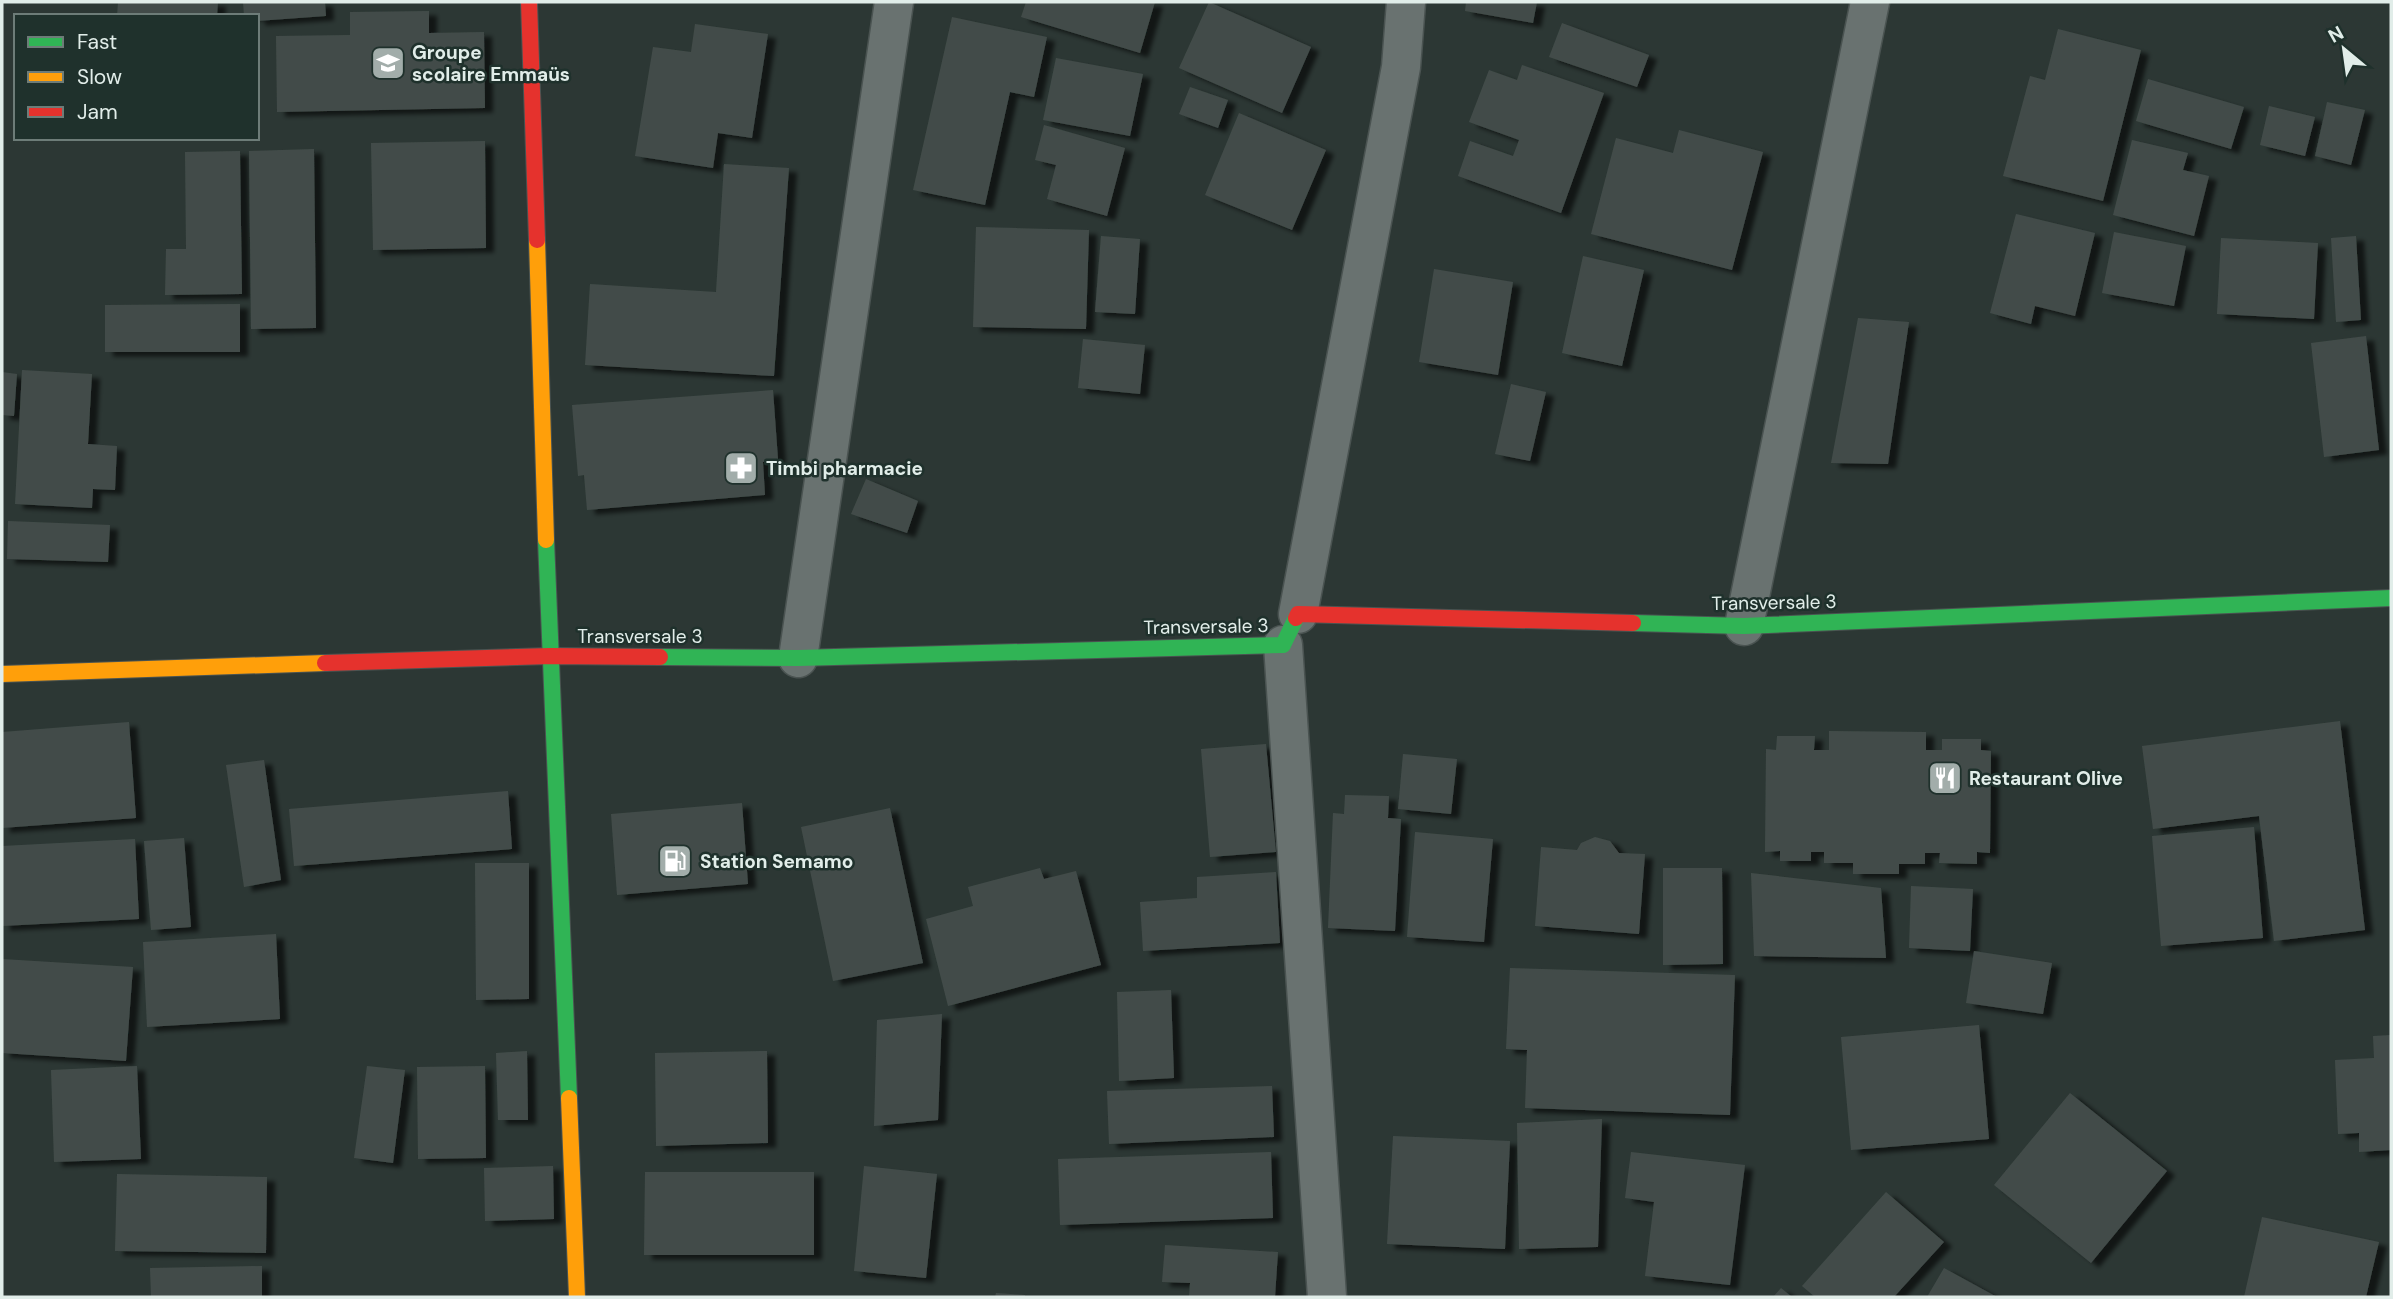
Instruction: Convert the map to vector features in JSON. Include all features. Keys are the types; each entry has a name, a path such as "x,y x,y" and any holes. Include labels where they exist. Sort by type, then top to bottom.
{"main road":[{"path":"529,2 550,656 577,1297"},
{"name":"Transversale 3","path":"2,674 550,656 798,658 1290,630 1744,626 2391,598"}],"street":[{"path":"798,658 894,2"},
{"path":"1327,1297 1290,630 1401,66 1406,2"},
{"path":"1744,626 1870,2"}],"building":[{"path":"118,2 218,2 217,14 117,14"},
{"path":"243,2 325,2 326,16 259,21 259,14 244,14"},
{"path":"1026,2 1155,2 1140,53 1021,17"},
{"path":"1209,2 1311,47 1282,113 1179,68"},
{"path":"1466,2 1537,2 1533,23 1465,11"},
{"path":"429,11 429,33 484,32 485,108 277,112 276,36 350,35 350,12"},
{"path":"952,17 1047,37 1034,97 1010,92 985,205 913,190"},
{"path":"1562,23 1649,55 1637,87 1549,57"},
{"path":"695,24 768,34 752,138 718,133 713,168 635,156 653,47 691,52"},
{"path":"2058,29 2141,50 2103,201 2003,176 2030,76 2045,80"},
{"path":"1056,58 1143,74 1130,136 1043,120"},
{"path":"1522,65 1604,93 1561,213 1458,176 1470,141 1513,156 1519,140 1469,122 1489,70 1517,80"},
{"path":"2148,79 2244,107 2231,149 2136,121"},
{"path":"1190,87 1228,100 1218,128 1179,114"},
{"path":"2327,102 2365,110 2351,165 2315,156"},
{"path":"2269,106 2315,117 2305,156 2260,145"},
{"path":"1239,113 1326,150 1292,230 1205,195"},
{"path":"1044,125 1125,148 1107,216 1047,199 1056,165 1035,160"},
{"path":"1679,130 1763,152 1732,270 1591,234 1616,138 1673,153"},
{"path":"2132,140 2188,153 2183,170 2209,176 2194,236 2113,215"},
{"path":"485,141 486,248 373,250 371,143"},
{"path":"314,149 316,328 251,329 249,151"},
{"path":"240,151 242,294 165,295 166,249 186,249 185,152"},
{"path":"724,164 789,168 774,376 585,365 590,284 716,292"},
{"path":"2016,214 2095,233 2075,316 2035,306 2031,324 1990,313"},
{"path":"976,227 1089,230 1086,329 973,327"},
{"path":"2114,232 2186,246 2174,306 2102,293"},
{"path":"1101,236 1140,239 1135,314 1095,312"},
{"path":"2356,236 2361,320 2336,322 2331,238"},
{"path":"2221,238 2318,243 2314,319 2217,314"},
{"path":"1583,256 1644,270 1622,366 1562,353"},
{"path":"1434,269 1513,282 1498,375 1419,362"},
{"path":"240,304 240,352 105,352 105,305"},
{"path":"1858,318 1909,322 1888,464 1831,463"},
{"path":"2366,336 2379,450 2324,457 2311,343"},
{"path":"1083,339 1145,345 1140,394 1078,388"},
{"path":"22,370 92,374 88,444 117,446 115,490 93,489 92,508 15,504"},
{"path":"2,372 17,374 14,416 2,415"},
{"path":"1511,384 1546,392 1530,461 1495,454"},
{"path":"773,390 778,459 763,462 765,495 587,510 584,475 578,476 572,405"},
{"path":"866,479 918,501 907,533 851,514"},
{"path":"8,521 110,525 108,562 7,559"},
{"path":"2340,721 2365,930 2274,941 2259,816 2153,829 2142,746"},
{"path":"129,722 136,818 2,828 2,732"},
{"path":"1829,731 1926,732 1926,750 1942,750 1942,739 1981,739 1981,750 1991,751 1990,853 1977,852 1977,864 1939,863 1940,853 1925,853 1925,864 1899,864 1899,874 1853,874 1853,863 1824,863 1824,852 1811,852 1811,861 1780,861 1780,851 1765,852 1766,749 1776,750 1777,736 1815,736 1814,750 1829,750"},
{"path":"1266,744 1276,852 1210,857 1201,749"},
{"path":"1403,754 1457,759 1451,814 1398,809"},
{"path":"264,760 281,880 244,887 226,765"},
{"path":"508,791 512,849 294,866 289,809"},
{"path":"1345,795 1389,796 1388,818 1401,819 1395,931 1328,928 1333,813 1344,814"},
{"path":"742,803 748,884 617,895 611,814"},
{"path":"890,808 923,963 833,981 801,827"},
{"path":"2254,827 2263,938 2161,946 2152,836"},
{"path":"1415,832 1493,839 1484,942 1407,937"},
{"path":"1595,837 1610,841 1619,853 1645,854 1639,934 1535,926 1541,847 1577,850 1581,843"},
{"path":"184,838 191,927 151,930 144,841"},
{"path":"135,839 139,919 2,926 2,846"},
{"path":"475,863 529,863 529,999 476,1000"},
{"path":"1040,868 1044,879 1076,871 1101,965 948,1006 926,919 973,906 968,887"},
{"path":"1663,868 1722,868 1723,964 1663,965"},
{"path":"1276,872 1280,943 1143,951 1140,902 1197,898 1197,877"},
{"path":"1751,873 1881,888 1886,958 1754,956"},
{"path":"1911,886 1973,889 1970,951 1909,948"},
{"path":"276,934 280,1019 147,1027 143,942"},
{"path":"1974,951 2052,963 2043,1014 1966,1003"},
{"path":"2,959 133,967 126,1061 2,1053"},
{"path":"1510,968 1735,975 1730,1115 1525,1108 1527,1050 1506,1049"},
{"path":"1171,990 1174,1078 1119,1081 1117,992"},
{"path":"942,1014 938,1120 874,1126 877,1020"},
{"path":"1979,1025 1989,1139 1851,1150 1841,1037"},
{"path":"2391,1035 2391,1150 2359,1152 2359,1133 2338,1134 2335,1060 2374,1058 2373,1036"},
{"path":"527,1051 528,1120 498,1120 496,1053"},
{"path":"767,1051 768,1143 656,1146 655,1053"},
{"path":"137,1066 141,1159 54,1162 51,1070"},
{"path":"367,1066 405,1070 393,1163 354,1158"},
{"path":"485,1066 486,1158 418,1159 417,1067"},
{"path":"1272,1086 1274,1137 1109,1144 1107,1091"},
{"path":"2070,1093 2167,1171 2091,1263 1994,1185"},
{"path":"1602,1119 1598,1247 1519,1249 1517,1123"},
{"path":"1393,1136 1510,1141 1505,1249 1387,1244"},
{"path":"1271,1152 1273,1218 1060,1225 1058,1159"},
{"path":"1631,1152 1745,1165 1730,1285 1645,1276 1654,1202 1625,1198"},
{"path":"553,1166 554,1219 485,1221 484,1168"},
{"path":"864,1166 937,1174 926,1278 854,1271"},
{"path":"645,1172 814,1172 814,1255 644,1255"},
{"path":"117,1174 267,1177 266,1253 115,1251"},
{"path":"1886,1192 1944,1242 1894,1297 1815,1297 1802,1286"},
{"path":"2262,1217 2379,1242 2366,1297 2244,1297"},
{"path":"1165,1245 1278,1252 1275,1297 1189,1297 1190,1283 1162,1282"},
{"path":"262,1266 262,1297 151,1297 150,1268"},
{"path":"1944,1268 1997,1297 1927,1297"},
{"path":"1781,1288 1792,1297 1773,1297"},
{"path":"996,1293 1025,1295 1025,1297 995,1297"}],"traffic: fast":[{"path":"546,540 569,1098"},
{"path":"1633,623 1744,626 2391,598"},
{"path":"660,657 798,658 1283,645 1296,618"}],"traffic: slow":[{"path":"537,240 546,540"},
{"path":"2,674 325,663"},
{"path":"569,1098 577,1297"}],"traffic: jam":[{"path":"529,2 537,240"},
{"path":"1296,618 1298,614 1633,623"},
{"path":"325,663 550,656 660,657"}],"place":[{"name":"Groupe scolaire Emmaüs","path":"388,63"},
{"name":"Timbi pharmacie","path":"741,468"},
{"name":"Restaurant Olive","path":"1945,778"},
{"name":"Station Semamo","path":"675,861"}]}
